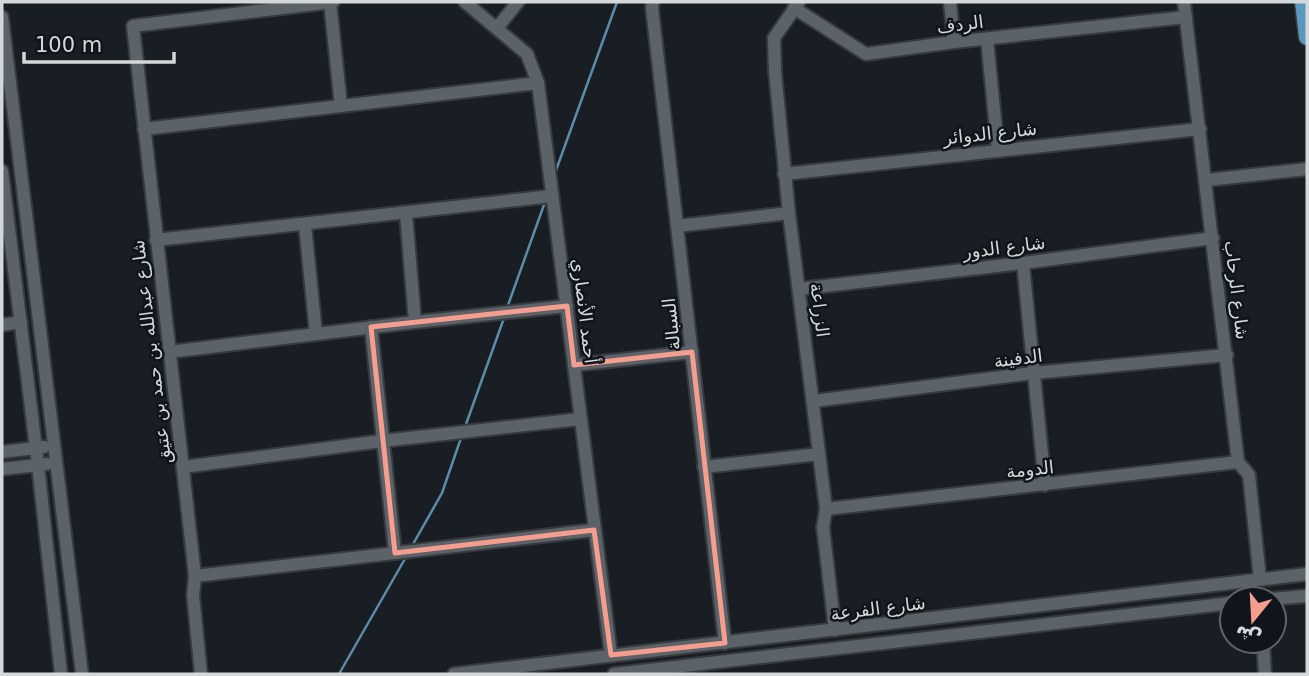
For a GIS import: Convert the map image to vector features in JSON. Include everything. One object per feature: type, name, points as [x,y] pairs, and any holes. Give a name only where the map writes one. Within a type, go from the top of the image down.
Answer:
[{"type":"main road","points":[[1303,2],[1307,37]]},
{"type":"street","points":[[331,2],[341,106]]},
{"type":"street","name":"شارع عبدالله بن حمد بن عتيق","points":[[201,674],[193,595],[195,576],[134,26],[331,2]]},
{"type":"street","name":"أحمد الأنصاري","points":[[465,2],[527,54],[538,83],[611,655]]},
{"type":"street","points":[[497,28],[518,2]]},
{"type":"street","points":[[950,2],[954,42]]},
{"type":"street","name":"شارع الرحاب","points":[[1184,2],[1238,462],[1248,475],[1260,579]]},
{"type":"street","name":"السبالة","points":[[649,4],[678,226],[725,643]]},
{"type":"street","name":"الردف","points":[[796,5],[866,54],[1186,16]]},
{"type":"street","name":"الزراعة","points":[[796,5],[774,38],[775,72],[789,213],[826,509],[823,527],[835,631]]},
{"type":"street","points":[[2,17],[82,674]]},
{"type":"street","points":[[987,38],[998,150]]},
{"type":"street","points":[[144,129],[538,83]]},
{"type":"street","name":"شارع الدوائر","points":[[785,174],[1200,129]]},
{"type":"street","points":[[1207,180],[1307,169]]},
{"type":"street","points":[[2,171],[61,674]]},
{"type":"street","points":[[156,240],[552,196]]},
{"type":"street","points":[[678,226],[789,213]]},
{"type":"street","points":[[406,214],[415,322]]},
{"type":"street","points":[[305,225],[316,334]]},
{"type":"street","name":"شارع الدور","points":[[799,289],[1213,238]]},
{"type":"street","points":[[1023,263],[1045,485]]},
{"type":"street","points":[[169,352],[567,306]]},
{"type":"street","points":[[2,324],[21,322]]},
{"type":"street","points":[[371,327],[395,553]]},
{"type":"street","points":[[574,365],[692,352]]},
{"type":"street","name":"الدفينة","points":[[814,401],[1033,373],[1227,355]]},
{"type":"street","points":[[183,467],[580,419]]},
{"type":"street","points":[[5,452],[55,446]]},
{"type":"street","points":[[3,469],[14,460],[14,456],[5,452]]},
{"type":"street","points":[[704,467],[819,454]]},
{"type":"street","name":"الدومة","points":[[826,509],[1238,462]]},
{"type":"street","points":[[3,469],[57,463]]},
{"type":"street","points":[[195,576],[594,530]]},
{"type":"street","name":"شارع الفرعة","points":[[454,674],[1307,574]]},
{"type":"street","points":[[1288,598],[1307,596]]},
{"type":"street","name":"شارع الفرعة","points":[[614,674],[1218,605]]},
{"type":"street","points":[[1264,655],[1265,674]]},
{"type":"highlighted area","points":[[567,306],[574,365],[692,352],[725,643],[611,655],[594,530],[395,553],[371,327]]},
{"type":"waterway","points":[[555,173],[617,2]]},
{"type":"waterway","points":[[507,308],[545,202]]},
{"type":"waterway","points":[[465,427],[504,318]]},
{"type":"waterway","points":[[412,546],[442,493],[461,438]]},
{"type":"waterway","points":[[339,674],[406,557]]}]
